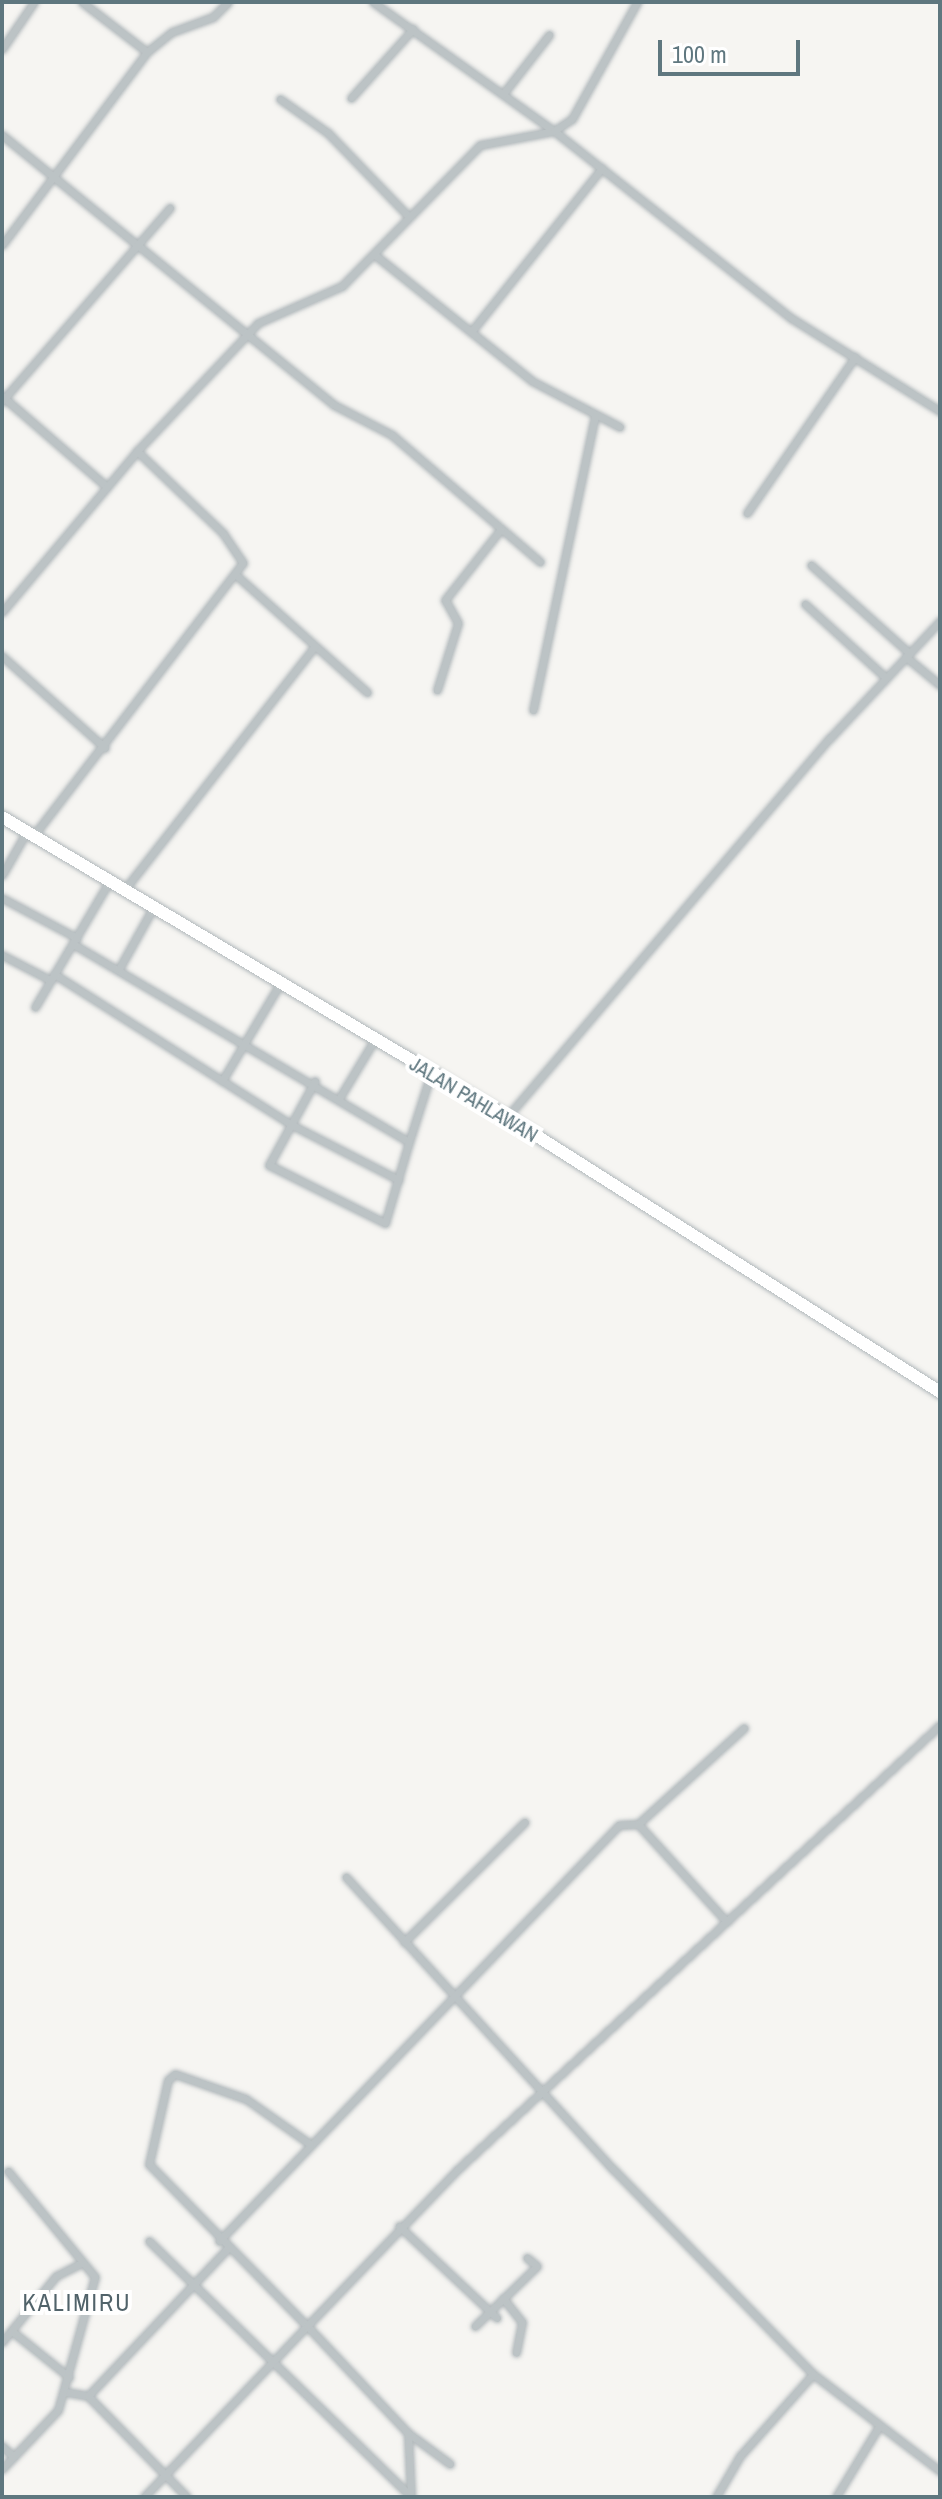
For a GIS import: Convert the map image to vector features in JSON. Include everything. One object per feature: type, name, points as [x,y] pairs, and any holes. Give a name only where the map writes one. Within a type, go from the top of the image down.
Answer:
[{"type":"main road","name":"JALAN PAHLAWAN","points":[[2,817],[507,1117],[940,1392]]},
{"type":"street","points":[[2,49],[34,2]]},
{"type":"street","points":[[82,2],[147,52]]},
{"type":"street","points":[[2,245],[147,52],[172,32],[213,17],[228,2]]},
{"type":"street","points":[[374,2],[554,131],[781,310],[940,411]]},
{"type":"street","points":[[2,612],[137,451],[248,333],[275,314],[324,298],[375,255],[480,145],[554,131],[589,99],[637,2]]},
{"type":"street","points":[[351,98],[413,29]]},
{"type":"street","points":[[503,94],[549,35]]},
{"type":"street","points":[[280,99],[328,133],[409,217]]},
{"type":"street","points":[[2,135],[342,411],[392,435],[540,562]]},
{"type":"street","points":[[471,332],[602,168]]},
{"type":"street","points":[[107,487],[3,398],[170,208]]},
{"type":"street","points":[[375,255],[532,381],[620,427]]},
{"type":"street","points":[[747,513],[855,357]]},
{"type":"street","points":[[533,710],[595,416]]},
{"type":"street","points":[[2,875],[31,833],[105,748],[243,563],[239,552],[137,451]]},
{"type":"street","points":[[437,690],[458,623],[445,600],[500,530]]},
{"type":"street","points":[[811,565],[940,685]]},
{"type":"street","points":[[236,575],[367,692]]},
{"type":"street","points":[[805,604],[886,678]]},
{"type":"street","points":[[507,1117],[886,678],[940,621]]},
{"type":"street","points":[[125,889],[315,646]]},
{"type":"street","points":[[2,656],[105,748]]},
{"type":"street","points":[[35,1007],[110,880]]},
{"type":"street","points":[[2,898],[315,1081],[409,1142]]},
{"type":"street","points":[[119,969],[154,906]]},
{"type":"street","points":[[2,955],[52,977],[292,1125],[399,1180]]},
{"type":"street","points":[[222,1081],[281,982]]},
{"type":"street","points":[[340,1097],[375,1039]]},
{"type":"street","points":[[315,1081],[268,1163],[342,1206],[385,1223],[431,1073]]},
{"type":"street","points":[[144,2497],[399,2226],[940,1725]]},
{"type":"street","points":[[219,2241],[451,1994],[619,1825],[638,1824],[744,1728]]},
{"type":"street","points":[[404,1942],[525,1822]]},
{"type":"street","points":[[638,1824],[727,1922]]},
{"type":"street","points":[[346,1877],[451,1994],[813,2374],[878,2428],[940,2471]]},
{"type":"street","points":[[310,2144],[246,2099],[187,2077],[168,2080],[149,2164],[219,2241],[307,2326],[408,2433],[450,2464]]},
{"type":"street","points":[[2,2469],[46,2428],[66,2392],[95,2277],[8,2171]]},
{"type":"street","points":[[399,2226],[497,2318]]},
{"type":"street","points":[[149,2241],[271,2364],[410,2496]]},
{"type":"street","points":[[88,2396],[227,2249]]},
{"type":"street","points":[[475,2326],[537,2266],[527,2258]]},
{"type":"street","points":[[2,2342],[56,2276],[83,2262]]},
{"type":"street","points":[[503,2298],[522,2322],[516,2352]]},
{"type":"street","points":[[13,2332],[69,2377]]},
{"type":"street","points":[[717,2497],[740,2456],[813,2374]]},
{"type":"street","points":[[66,2392],[88,2396],[187,2497]]},
{"type":"street","points":[[836,2497],[878,2428]]},
{"type":"street","points":[[408,2433],[410,2496]]},
{"type":"street","points":[[2,2446],[14,2457]]},
{"type":"district","name":"KALIMIRU","points":[[77,2303]]}]
